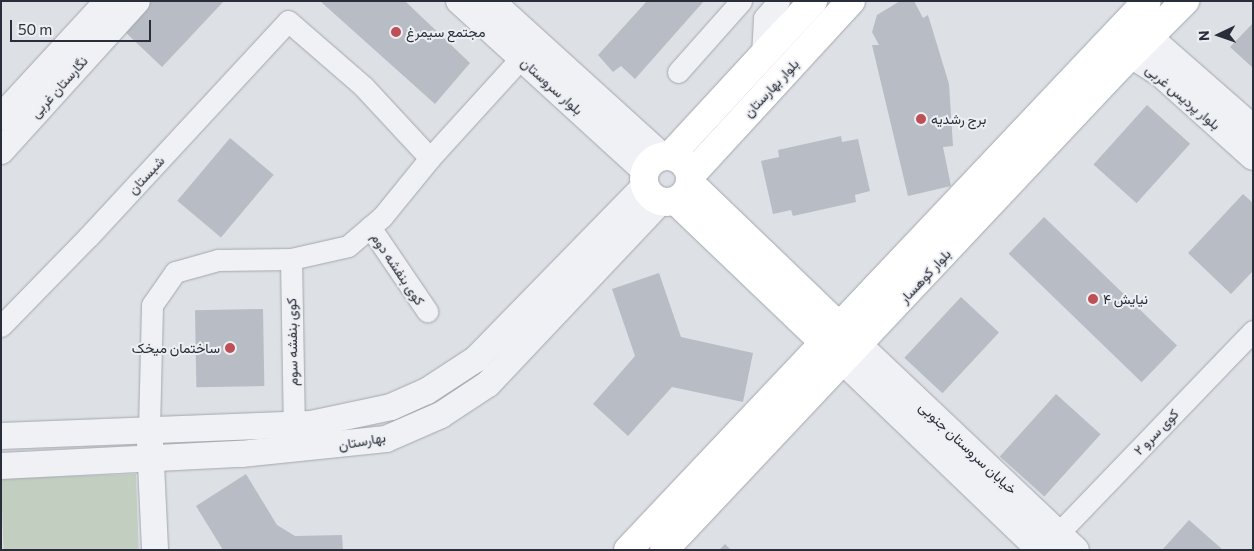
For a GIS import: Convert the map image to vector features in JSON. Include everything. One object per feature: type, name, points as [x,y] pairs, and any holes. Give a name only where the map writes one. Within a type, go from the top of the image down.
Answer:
[{"type":"main road","name":"بلوار بهارستان","points":[[667,179],[762,56],[813,1]]},
{"type":"main road","name":"بلوار بهارستان","points":[[667,179],[851,1]]},
{"type":"main road","name":"بلوار کوهسار","points":[[628,550],[832,335],[1131,45],[1185,1]]},
{"type":"main road","name":"بلوار کوهسار","points":[[664,550],[852,354],[1131,45],[1139,11]]},
{"type":"main road","points":[[667,179],[852,354]]},
{"type":"street","name":"نگارستان غربی","points":[[1,117],[108,1]]},
{"type":"street","name":"نگارستان غربی","points":[[1,151],[137,1]]},
{"type":"street","name":"بلوار سروستان","points":[[459,1],[521,58],[667,179]]},
{"type":"street","name":"بلوار سروستان","points":[[492,1],[667,179]]},
{"type":"street","points":[[678,72],[741,1]]},
{"type":"street","points":[[762,56],[764,18],[779,1]]},
{"type":"street","name":"شبستان","points":[[1,326],[88,237],[288,21],[363,86],[430,158]]},
{"type":"street","name":"بلوار پردیس غربی","points":[[1131,45],[1253,128]]},
{"type":"street","name":"بلوار پردیس غربی","points":[[1131,45],[1253,157]]},
{"type":"street","points":[[156,550],[150,429],[152,305],[175,272],[218,260],[291,259],[348,246],[382,217],[430,158],[521,58]]},
{"type":"street","name":"بهارستان","points":[[1,436],[294,424],[392,407],[428,391],[476,359],[667,179]]},
{"type":"street","name":"بهارستان","points":[[1,466],[152,459],[340,446],[386,439],[441,415],[488,384],[667,179]]},
{"type":"street","name":"کوی بنفشه دوم","points":[[370,227],[427,311]]},
{"type":"street","name":"کوی بنفشه سوم","points":[[291,259],[294,424]]},
{"type":"street","name":"کوی سرو ۲","points":[[1054,546],[1253,331]]},
{"type":"street","name":"خیابان سروستان جنوبی","points":[[852,354],[1054,546]]},
{"type":"green space","points":[[136,474],[139,550],[4,550],[1,479]]},
{"type":"building","points":[[148,1],[224,1],[162,67],[122,29]]},
{"type":"building","name":"مجتمع سیمرغ","points":[[320,1],[405,1],[470,63],[435,104]]},
{"type":"building","points":[[647,1],[704,1],[635,79],[621,66],[613,72],[598,55]]},
{"type":"building","name":"برج رشدیه","points":[[900,1],[914,1],[923,18],[928,15],[949,84],[953,146],[943,147],[951,186],[908,196],[872,45],[879,45],[872,32],[877,15]]},
{"type":"building","points":[[1253,23],[1253,68],[1230,47]]},
{"type":"building","points":[[1147,105],[1190,144],[1137,203],[1093,164]]},
{"type":"building","points":[[841,136],[842,142],[858,139],[870,191],[855,195],[856,202],[793,216],[791,210],[773,214],[761,161],[779,157],[778,150]]},
{"type":"building","points":[[230,138],[274,175],[221,237],[177,201]]},
{"type":"building","points":[[1243,194],[1253,203],[1253,271],[1231,294],[1188,253]]},
{"type":"building","name":"نیایش ۴","points":[[1044,217],[1177,346],[1142,382],[1009,254]]},
{"type":"building","points":[[659,273],[681,337],[753,353],[743,402],[672,387],[628,436],[593,404],[635,356],[612,289]]},
{"type":"building","points":[[961,297],[999,332],[942,393],[904,358]]},
{"type":"building","name":"ساختمان میخک","points":[[263,309],[264,386],[196,387],[195,310]]},
{"type":"building","points":[[1056,394],[1101,434],[1044,497],[1000,456]]},
{"type":"building","points":[[246,474],[277,525],[295,536],[342,535],[343,550],[223,550],[196,506]]},
{"type":"building","points":[[1189,520],[1223,550],[1162,550]]},
{"type":"building","points":[[725,544],[731,550],[719,550]]},
{"type":"place","name":"مجتمع سیمرغ","points":[[396,32]]},
{"type":"place","name":"برج رشدیه","points":[[921,119]]},
{"type":"place","name":"نیایش ۴","points":[[1093,299]]},
{"type":"place","name":"ساختمان میخک","points":[[230,348]]}]
